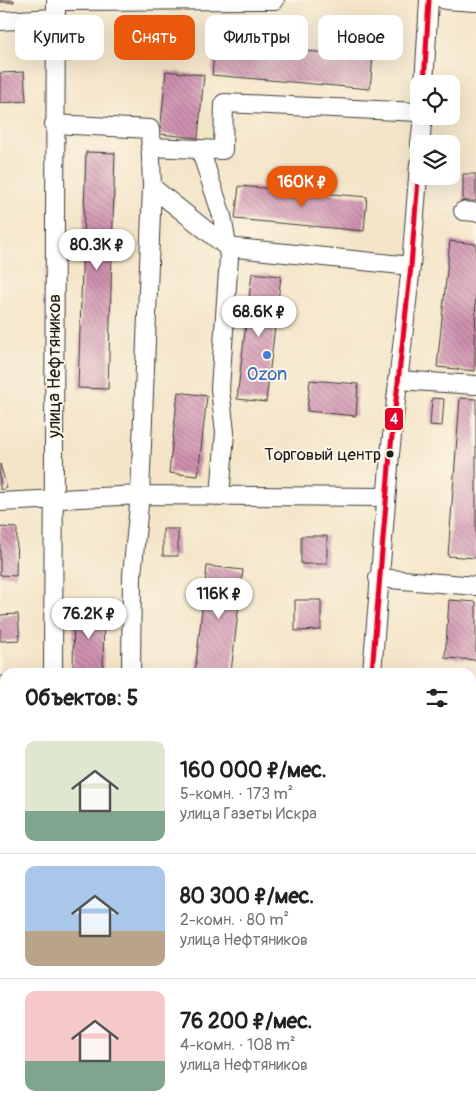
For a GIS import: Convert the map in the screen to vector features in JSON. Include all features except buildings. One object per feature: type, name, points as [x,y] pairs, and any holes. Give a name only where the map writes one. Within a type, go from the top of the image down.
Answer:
[{"type":"street","points":[[0,21],[55,6],[275,0]]},
{"type":"street","points":[[425,75],[429,0]]},
{"type":"street","points":[[445,0],[476,2]]},
{"type":"street","name":"улица Нефтяников","points":[[53,668],[55,6]]},
{"type":"street","points":[[150,147],[223,150],[224,103],[410,112]]},
{"type":"street","points":[[54,124],[150,128],[152,186],[140,495],[132,575],[131,668]]},
{"type":"street","points":[[200,149],[222,216],[229,257],[220,389],[225,432],[220,497]]},
{"type":"street","points":[[372,668],[378,578],[397,380],[411,266],[417,185]]},
{"type":"street","points":[[152,186],[228,247],[411,266]]},
{"type":"street","points":[[397,380],[476,385]]},
{"type":"street","points":[[0,502],[140,495],[386,497]]},
{"type":"street","points":[[378,578],[476,586]]},
{"type":"transit line","name":"4","points":[[425,75],[429,0]]},
{"type":"transit line","name":"4","points":[[372,668],[390,454],[411,266],[418,185]]},
{"type":"place","name":"Ozon","points":[[267,355]]},
{"type":"place","name":"Торговый центр","points":[[390,454]]}]
